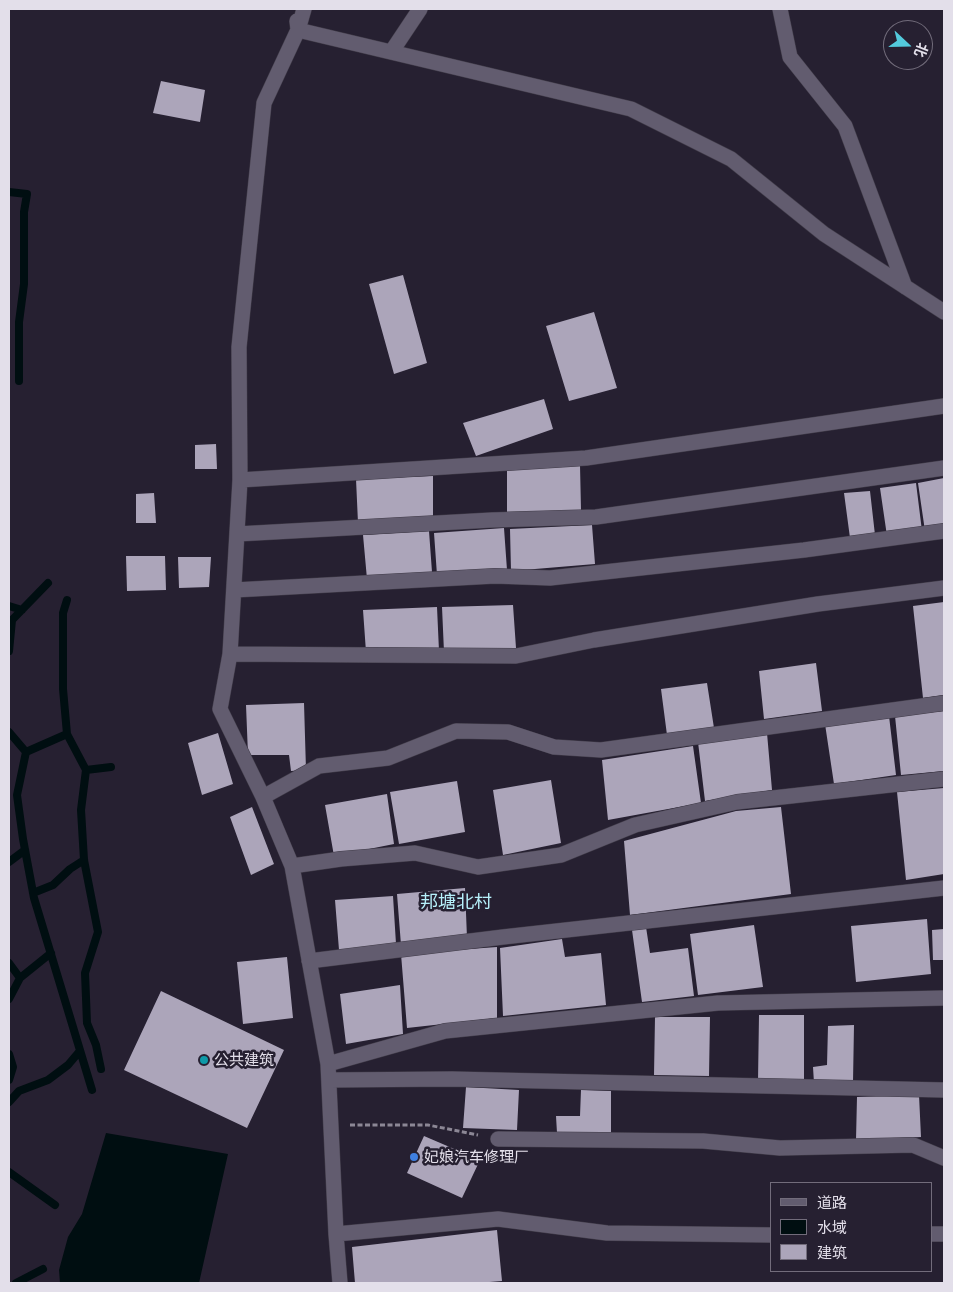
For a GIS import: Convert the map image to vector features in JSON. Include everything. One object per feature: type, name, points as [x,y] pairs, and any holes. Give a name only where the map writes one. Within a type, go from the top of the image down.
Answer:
[{"type":"street","points":[[295,9],[298,30]]},
{"type":"street","points":[[304,9],[298,30],[264,102],[239,347],[240,480],[230,654],[220,709],[263,797],[292,866],[328,1064],[340,1283]]},
{"type":"street","points":[[394,48],[420,9]]},
{"type":"street","points":[[780,9],[790,57],[845,126],[905,287]]},
{"type":"street","points":[[298,30],[631,109],[731,159],[824,234],[944,312]]},
{"type":"street","points":[[240,480],[586,458],[944,406]]},
{"type":"street","points":[[237,534],[492,520],[596,517],[944,468]]},
{"type":"street","points":[[234,590],[494,576],[550,578],[804,550],[944,531]]},
{"type":"street","points":[[230,654],[516,656],[594,640],[789,609],[944,588]]},
{"type":"street","points":[[263,797],[319,766],[388,758],[456,731],[508,732],[554,747],[601,750],[944,703]]},
{"type":"street","points":[[292,866],[342,859],[415,853],[478,867],[561,855],[635,825],[736,802],[944,779]]},
{"type":"street","points":[[309,960],[944,888]]},
{"type":"street","points":[[328,1064],[445,1030],[718,1002],[944,998]]},
{"type":"street","points":[[329,1080],[462,1080],[944,1090]]},
{"type":"street","points":[[498,1139],[703,1141],[780,1148],[914,1145],[944,1158]]},
{"type":"street","points":[[336,1234],[498,1219],[607,1233],[770,1234]]},
{"type":"path","points":[[331,1125],[428,1125],[498,1139]]},
{"type":"water","points":[[106,1133],[228,1154],[199,1283],[60,1283],[59,1270],[68,1237],[82,1214]]},
{"type":"building","points":[[161,81],[205,90],[200,122],[153,113]]},
{"type":"building","points":[[403,275],[427,363],[394,374],[369,284]]},
{"type":"building","points":[[594,312],[617,388],[569,401],[546,326]]},
{"type":"building","points":[[544,399],[553,429],[476,456],[463,423]]},
{"type":"building","points":[[216,444],[217,469],[195,469],[195,445]]},
{"type":"building","points":[[580,465],[581,510],[507,513],[507,468]]},
{"type":"building","points":[[433,476],[433,516],[358,523],[356,479]]},
{"type":"building","points":[[944,478],[944,528],[925,531],[918,483]]},
{"type":"building","points":[[916,483],[922,531],[887,536],[880,488]]},
{"type":"building","points":[[870,491],[875,535],[850,538],[844,493]]},
{"type":"building","points":[[154,493],[156,523],[136,523],[136,494]]},
{"type":"building","points":[[592,525],[595,564],[511,571],[510,529]]},
{"type":"building","points":[[504,528],[507,570],[437,575],[434,533]]},
{"type":"building","points":[[429,531],[432,572],[367,579],[363,535]]},
{"type":"building","points":[[126,556],[165,556],[166,590],[127,591]]},
{"type":"building","points":[[178,557],[211,557],[209,587],[179,588]]},
{"type":"building","points":[[944,602],[944,695],[923,698],[913,606]]},
{"type":"building","points":[[513,605],[516,648],[444,652],[442,607]]},
{"type":"building","points":[[437,607],[439,651],[366,652],[363,610]]},
{"type":"building","points":[[816,663],[822,711],[764,719],[759,671]]},
{"type":"building","points":[[707,683],[714,728],[667,735],[661,689]]},
{"type":"building","points":[[304,703],[306,770],[291,771],[289,755],[248,755],[246,705]]},
{"type":"building","points":[[944,711],[944,771],[901,775],[895,716]]},
{"type":"building","points":[[889,716],[896,775],[834,784],[825,724]]},
{"type":"building","points":[[218,733],[233,784],[202,795],[188,743]]},
{"type":"building","points":[[767,733],[772,790],[705,801],[698,742]]},
{"type":"building","points":[[693,746],[701,803],[608,820],[602,760]]},
{"type":"building","points":[[551,780],[561,843],[503,855],[493,790]]},
{"type":"building","points":[[457,781],[465,832],[399,844],[390,792]]},
{"type":"building","points":[[944,788],[944,874],[906,880],[897,792]]},
{"type":"building","points":[[387,794],[394,844],[334,856],[325,805]]},
{"type":"building","points":[[252,807],[274,864],[251,875],[230,817]]},
{"type":"building","points":[[781,807],[791,894],[630,915],[624,841],[736,811]]},
{"type":"building","points":[[465,888],[467,938],[401,945],[397,894]]},
{"type":"building","points":[[393,896],[396,944],[339,950],[335,900]]},
{"type":"building","points":[[927,919],[931,974],[856,982],[851,926]]},
{"type":"building","points":[[754,925],[763,987],[698,995],[690,934]]},
{"type":"building","points":[[646,927],[650,953],[688,948],[694,996],[642,1002],[632,930]]},
{"type":"building","points":[[944,929],[944,960],[933,960],[932,930]]},
{"type":"building","points":[[562,939],[565,957],[601,953],[606,1005],[503,1016],[500,948]]},
{"type":"building","points":[[497,947],[497,1018],[407,1028],[401,954]]},
{"type":"building","points":[[287,957],[293,1018],[243,1024],[237,962]]},
{"type":"building","points":[[400,985],[403,1034],[346,1044],[340,994]]},
{"type":"building","name":"公共建筑","points":[[161,991],[284,1050],[247,1128],[124,1070]]},
{"type":"building","points":[[759,1015],[804,1015],[804,1080],[758,1081]]},
{"type":"building","points":[[655,1017],[710,1017],[709,1076],[654,1075]]},
{"type":"building","points":[[854,1025],[853,1082],[814,1083],[813,1067],[827,1065],[828,1026]]},
{"type":"building","points":[[466,1087],[519,1090],[517,1130],[463,1128]]},
{"type":"building","points":[[581,1090],[611,1091],[611,1133],[557,1133],[556,1116],[580,1116]]},
{"type":"building","points":[[919,1095],[921,1137],[856,1140],[857,1097]]},
{"type":"building","points":[[424,1136],[480,1160],[462,1198],[407,1173]]},
{"type":"building","points":[[497,1230],[502,1281],[477,1283],[355,1283],[352,1247]]},
{"type":"waterway","points":[[9,192],[27,194],[24,212],[24,284],[19,322],[19,381]]},
{"type":"waterway","points":[[9,651],[12,620],[48,583]]},
{"type":"waterway","points":[[67,600],[63,613],[63,689],[67,734],[26,752],[17,795],[34,898],[92,1090]]},
{"type":"waterway","points":[[9,606],[22,610]]},
{"type":"waterway","points":[[9,732],[26,752]]},
{"type":"waterway","points":[[67,734],[86,770],[81,810],[84,860],[98,932],[85,973],[87,1023],[96,1045],[101,1069]]},
{"type":"waterway","points":[[86,770],[111,767]]},
{"type":"waterway","points":[[9,862],[25,850]]},
{"type":"waterway","points":[[33,893],[53,885],[70,869],[84,860]]},
{"type":"waterway","points":[[9,999],[20,978],[51,953]]},
{"type":"waterway","points":[[9,963],[20,978]]},
{"type":"waterway","points":[[9,1102],[19,1091],[48,1080],[68,1065],[79,1052]]},
{"type":"waterway","points":[[9,1054],[13,1067],[9,1080]]},
{"type":"waterway","points":[[9,1172],[55,1205]]},
{"type":"waterway","points":[[16,1283],[43,1269]]},
{"type":"place","name":"公共建筑","points":[[204,1060]]},
{"type":"place","name":"妃娘汽车修理厂","points":[[414,1157]]},
{"type":"district","name":"邦塘北村","points":[[456,902]]}]
